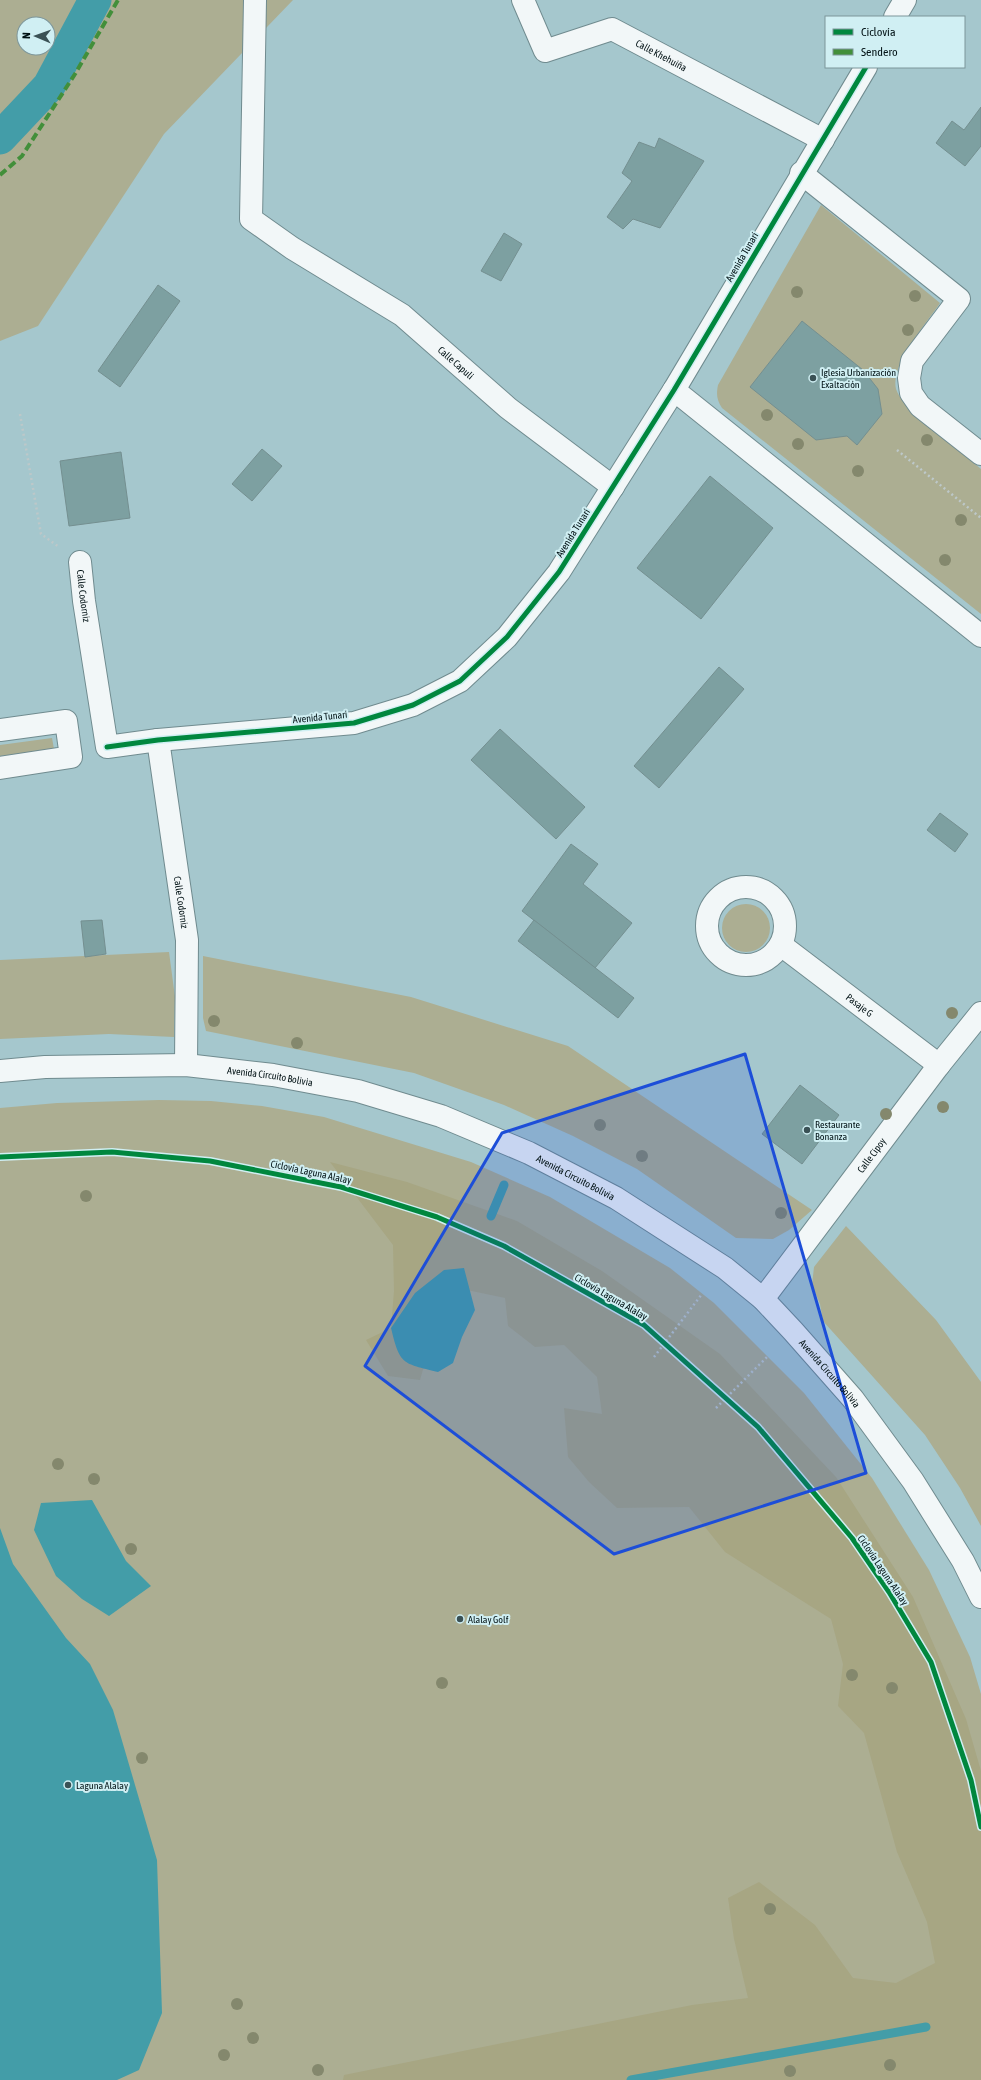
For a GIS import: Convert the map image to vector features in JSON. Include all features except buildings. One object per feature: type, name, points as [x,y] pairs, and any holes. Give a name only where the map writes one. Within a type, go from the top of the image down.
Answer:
[{"type":"street","name":"Calle Capuli","points":[[255,0],[251,219],[292,248],[402,315],[508,408],[613,487]]},
{"type":"street","name":"Calle Khehuiña","points":[[523,0],[545,51],[612,29],[823,140]]},
{"type":"street","points":[[896,16],[905,0]]},
{"type":"street","name":"Avenida Tunari","points":[[107,747],[158,740],[354,723],[413,705],[460,681],[508,637],[559,572],[674,390],[801,174],[865,68]]},
{"type":"street","points":[[801,174],[959,299],[912,361],[909,378],[911,392],[920,406],[981,454]]},
{"type":"street","points":[[674,390],[981,636]]},
{"type":"street","name":"Calle Codorniz","points":[[80,562],[84,601],[107,747]]},
{"type":"street","points":[[0,730],[66,721],[71,757],[0,768]]},
{"type":"street","name":"Calle Codorniz","points":[[158,740],[187,940],[186,1065]]},
{"type":"street","name":"Pasaje G","points":[[781,945],[939,1065]]},
{"type":"street","name":"Calle Cipoy","points":[[763,1299],[939,1065],[981,1013]]},
{"type":"street","name":"Avenida Circuito Bolivia","points":[[0,1071],[45,1067],[186,1065],[273,1075],[358,1091],[441,1116],[530,1153],[616,1198],[725,1268],[763,1299],[853,1399],[913,1481],[963,1561],[981,1597]]},
{"type":"path","points":[[20,414],[41,534],[80,562]]},
{"type":"path","points":[[897,450],[981,518]]},
{"type":"path","points":[[654,1357],[702,1294]]},
{"type":"path","points":[[659,1339],[670,1349]]},
{"type":"path","points":[[716,1408],[767,1357]]},
{"type":"path","points":[[720,1394],[731,1403]]},
{"type":"highlighted area","points":[[745,1054],[866,1473],[614,1554],[365,1366],[502,1133]]},
{"type":"green space","points":[[0,0],[293,0],[164,134],[38,326],[0,341]]},
{"type":"green space","points":[[821,205],[940,303],[904,356],[896,379],[896,389],[901,399],[914,414],[981,469],[981,614],[722,408],[717,397],[718,385]]},
{"type":"green space","points":[[52,738],[54,749],[0,756],[0,745]]},
{"type":"green space","points":[[746,904],[755,906],[763,911],[768,919],[770,928],[768,937],[763,945],[755,950],[746,952],[737,950],[729,945],[724,937],[722,928],[724,919],[729,911],[737,906]]},
{"type":"green space","points":[[169,952],[175,997],[174,1037],[109,1034],[0,1039],[0,960]]},
{"type":"green space","points":[[203,956],[411,997],[568,1046],[812,1210],[789,1230],[773,1239],[736,1238],[637,1169],[573,1136],[504,1105],[414,1073],[206,1031],[203,1018]]},
{"type":"green space","name":"Alalay Golf","points":[[159,1100],[211,1101],[262,1106],[324,1117],[471,1162],[550,1197],[670,1268],[714,1303],[804,1393],[872,1478],[929,1570],[970,1657],[981,1694],[981,2080],[0,2080],[0,1108],[57,1103]]},
{"type":"green space","points":[[846,1226],[936,1320],[981,1382],[981,1526],[960,1488],[925,1435],[823,1321],[820,1304],[812,1285],[814,1267]]},
{"type":"shaded area","points":[[330,1162],[407,1182],[517,1221],[602,1271],[720,1354],[836,1477],[913,1597],[966,1719],[981,1771],[981,2080],[343,2080],[344,2075],[692,2005],[748,1998],[734,1939],[728,1898],[759,1882],[815,1925],[853,1978],[896,1983],[935,1963],[927,1922],[897,1852],[864,1733],[838,1706],[843,1664],[831,1619],[725,1552],[689,1507],[617,1508],[589,1482],[568,1457],[564,1408],[602,1414],[597,1377],[564,1345],[535,1347],[508,1326],[505,1298],[462,1289],[434,1332],[420,1380],[388,1376],[366,1340],[391,1328],[394,1291],[393,1245]]},
{"type":"water","points":[[464,1268],[475,1310],[462,1337],[453,1363],[438,1372],[410,1364],[400,1356],[391,1328],[415,1293],[444,1270]]},
{"type":"water","points":[[92,1500],[126,1561],[151,1586],[109,1616],[82,1599],[56,1576],[34,1530],[41,1503]]},
{"type":"water","name":"Laguna Alalay","points":[[0,1528],[13,1564],[66,1638],[90,1664],[113,1710],[157,1860],[162,2013],[139,2070],[117,2080],[0,2080]]},
{"type":"waterway","points":[[0,138],[49,86],[95,0]]},
{"type":"waterway","points":[[491,1216],[504,1185]]},
{"type":"waterway","points":[[631,2080],[926,2027]]},
{"type":"marked path","points":[[0,175],[22,156],[75,74],[118,0]]},
{"type":"cycle path","points":[[107,747],[158,740],[354,723],[413,705],[460,681],[507,637],[559,572],[674,390],[865,68]]},
{"type":"cycle path","name":"Ciclovía Laguna Alalay","points":[[0,1157],[112,1152],[210,1161],[341,1187],[437,1217],[504,1246],[644,1325],[758,1427],[852,1538],[889,1592],[931,1662],[971,1780],[981,1827]]},
{"type":"place","name":"Iglesia Urbanización Exaltación","points":[[813,378]]},
{"type":"place","name":"Restaurante Bonanza","points":[[807,1130]]},
{"type":"place","name":"Alalay Golf","points":[[460,1619]]},
{"type":"place","name":"Laguna Alalay","points":[[68,1785]]}]
